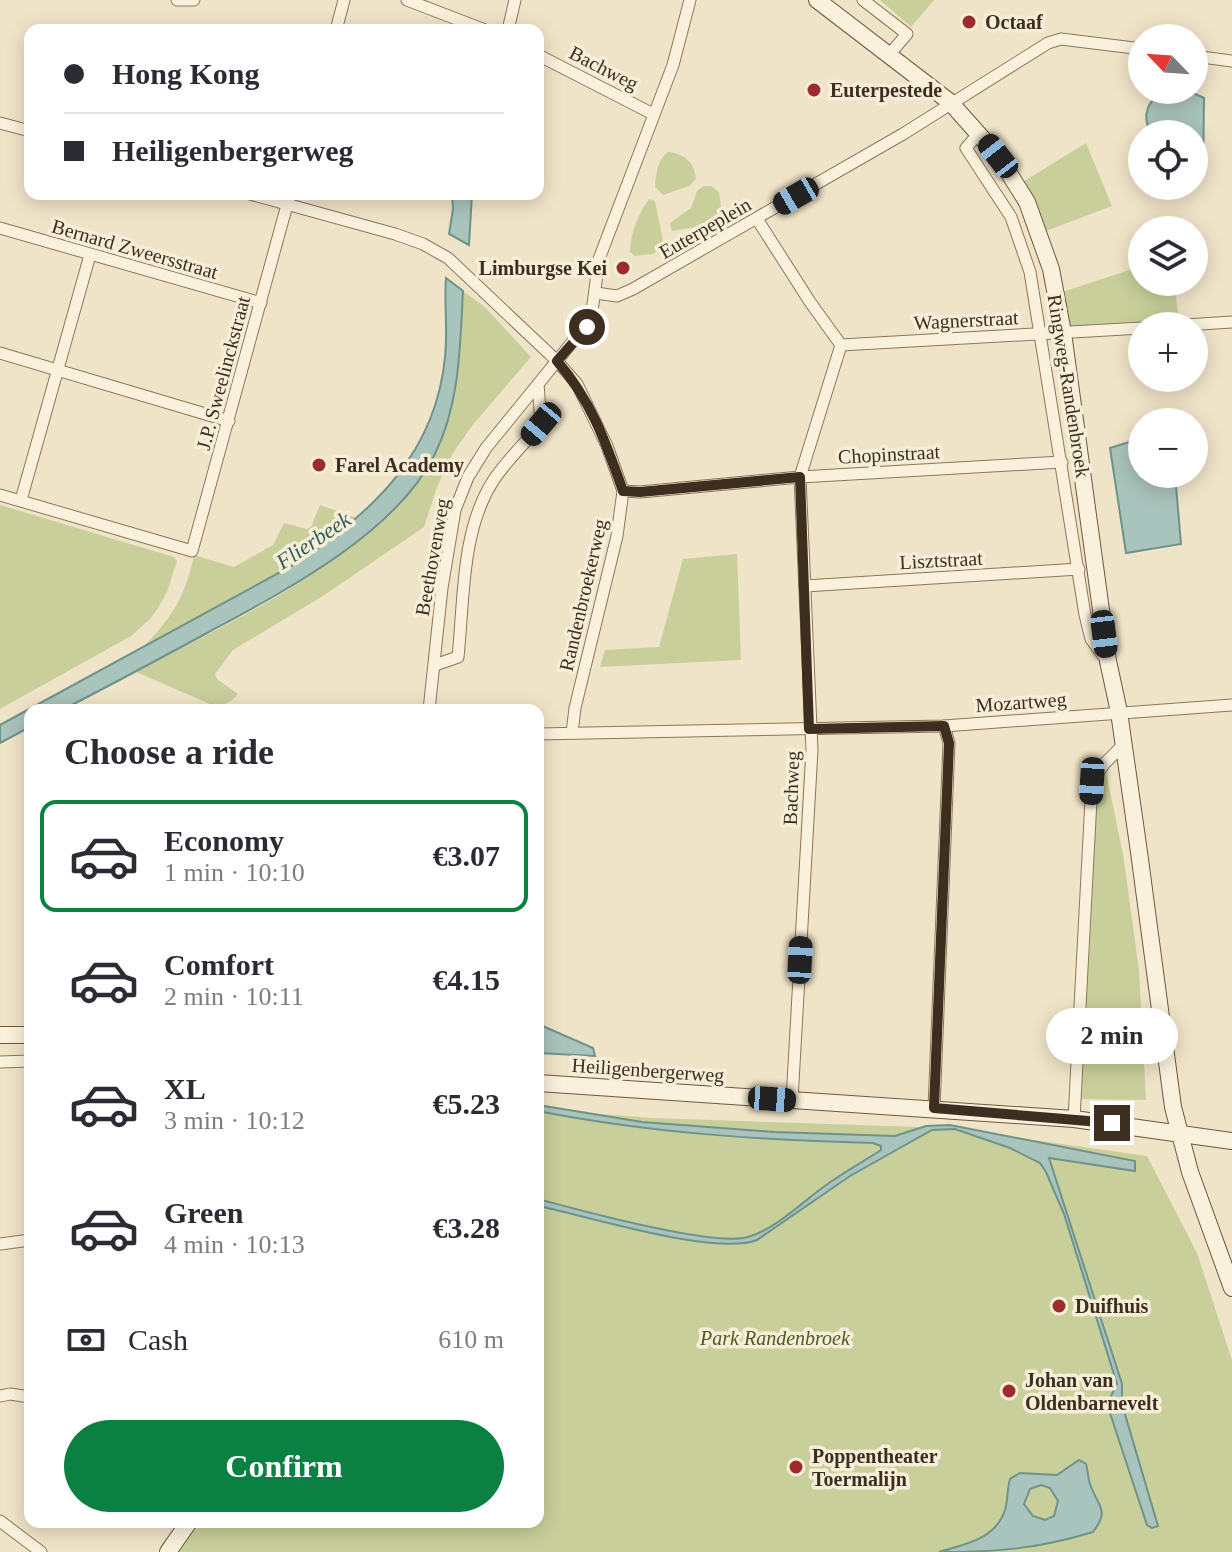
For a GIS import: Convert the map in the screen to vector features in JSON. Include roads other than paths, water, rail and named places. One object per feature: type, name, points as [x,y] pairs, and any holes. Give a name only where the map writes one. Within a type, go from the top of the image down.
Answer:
[{"type":"main road","name":"Ringweg-Randenbroek","points":[[817,0],[950,102],[979,133],[998,156],[1031,213],[1051,269],[1063,333],[1108,661],[1119,712],[1164,1046],[1190,1172],[1232,1288]]},
{"type":"main road","points":[[0,1035],[24,1035]]},
{"type":"main road","name":"Heiligenbergerweg","points":[[544,1083],[1074,1119],[1232,1141]]},
{"type":"main road","points":[[168,1552],[185,1528]]},
{"type":"street","points":[[177,0],[194,0]]},
{"type":"street","points":[[338,24],[344,0]]},
{"type":"street","points":[[509,24],[515,0]]},
{"type":"street","points":[[557,361],[591,319],[599,259],[673,65],[690,0]]},
{"type":"street","points":[[863,0],[907,34],[888,56]]},
{"type":"street","points":[[411,2],[469,24]]},
{"type":"street","name":"Euterpeplein","points":[[596,293],[617,296],[633,289],[903,134],[1048,43],[1061,39],[1128,47]]},
{"type":"street","name":"Bachweg","points":[[544,58],[653,114]]},
{"type":"street","points":[[1208,58],[1232,61]]},
{"type":"street","points":[[0,123],[24,129]]},
{"type":"street","name":"Ringweg-Randenbroek","points":[[979,133],[966,148],[1011,217],[1030,272],[1091,639],[1108,661]]},
{"type":"street","name":"J.P. Sweelinckstraat","points":[[21,500],[192,551],[289,200]]},
{"type":"street","name":"Randenbroekerweg","points":[[292,200],[423,244],[448,258],[557,361],[583,394],[623,491],[617,536],[578,694],[572,733]]},
{"type":"street","points":[[757,219],[841,345]]},
{"type":"street","name":"Bernard Zweersstraat","points":[[0,228],[261,303]]},
{"type":"street","points":[[0,495],[21,500],[90,255]]},
{"type":"street","points":[[1208,324],[1232,322]]},
{"type":"street","name":"Wagnerstraat","points":[[841,345],[1128,329]]},
{"type":"street","name":"Bachweg","points":[[792,1100],[812,750],[800,477],[841,345]]},
{"type":"street","points":[[0,353],[229,421]]},
{"type":"street","name":"Beethovenweg","points":[[430,704],[442,588],[455,510],[468,477],[486,448],[557,361]]},
{"type":"street","name":"Beethovenweg","points":[[435,665],[458,657],[471,539],[493,481],[541,424],[538,384]]},
{"type":"street","name":"Chopinstraat","points":[[623,491],[1062,462]]},
{"type":"street","name":"Lisztstraat","points":[[805,586],[1079,569]]},
{"type":"street","name":"Mozartweg","points":[[572,733],[944,726],[1232,705]]},
{"type":"street","points":[[934,1108],[949,743],[944,726]]},
{"type":"street","points":[[544,734],[572,733]]},
{"type":"street","points":[[1074,1119],[1092,781],[1123,745]]},
{"type":"street","points":[[0,1062],[24,1061]]},
{"type":"street","points":[[0,1244],[24,1241]]},
{"type":"street","points":[[0,1396],[24,1396]]},
{"type":"street","points":[[0,1521],[41,1552]]},
{"type":"water","points":[[1150,104],[1204,104],[1204,120],[1146,120]]},
{"type":"water","points":[[452,200],[472,200],[469,245],[449,234]]},
{"type":"water","points":[[446,278],[463,291],[454,396],[443,436],[416,485],[364,536],[301,580],[74,704],[38,704],[297,563],[351,523],[396,477],[414,451],[429,423],[439,391],[446,347]]},
{"type":"water","points":[[1128,442],[1128,488],[1176,488],[1181,544],[1126,553],[1110,448]]},
{"type":"water","points":[[24,712],[24,730],[0,743],[0,725]]},
{"type":"water","points":[[544,1027],[593,1048],[595,1056],[544,1053]]},
{"type":"water","points":[[544,1106],[642,1122],[774,1132],[895,1136],[926,1126],[950,1125],[1135,1161],[1135,1171],[1049,1158],[1122,1384],[1122,1404],[1158,1526],[1152,1528],[1147,1525],[1107,1404],[1117,1384],[1064,1214],[1040,1163],[1010,1148],[955,1129],[932,1130],[850,1176],[757,1240],[738,1244],[713,1243],[652,1233],[544,1207],[544,1201],[677,1232],[731,1239],[748,1237],[780,1220],[829,1183],[881,1150],[881,1146],[873,1143],[663,1130],[544,1112]]},
{"type":"water","points":[[1079,1460],[1086,1464],[1090,1484],[1102,1513],[1093,1532],[1017,1548],[939,1552],[969,1543],[994,1528],[1005,1510],[1010,1479],[1020,1473],[1057,1475]],"holes":[[[1041,1485],[1050,1488],[1058,1501],[1054,1516],[1045,1520],[1033,1516],[1024,1504],[1030,1489]]]},
{"type":"place","name":"Octaaf","points":[[969,22]]},
{"type":"place","name":"Euterpestede","points":[[814,90]]},
{"type":"place","name":"Limburgse Kei","points":[[623,268]]},
{"type":"place","name":"Farel Academy","points":[[319,465]]},
{"type":"place","name":"Duifhuis","points":[[1059,1306]]},
{"type":"place","name":"Johan van Oldenbarnevelt","points":[[1009,1391]]},
{"type":"place","name":"Poppentheater Toermalijn","points":[[796,1467]]},
{"type":"water label","name":"Flierbeek","points":[[313,540]]},
{"type":"park label","name":"Park Randenbroek","points":[[775,1338]]}]
